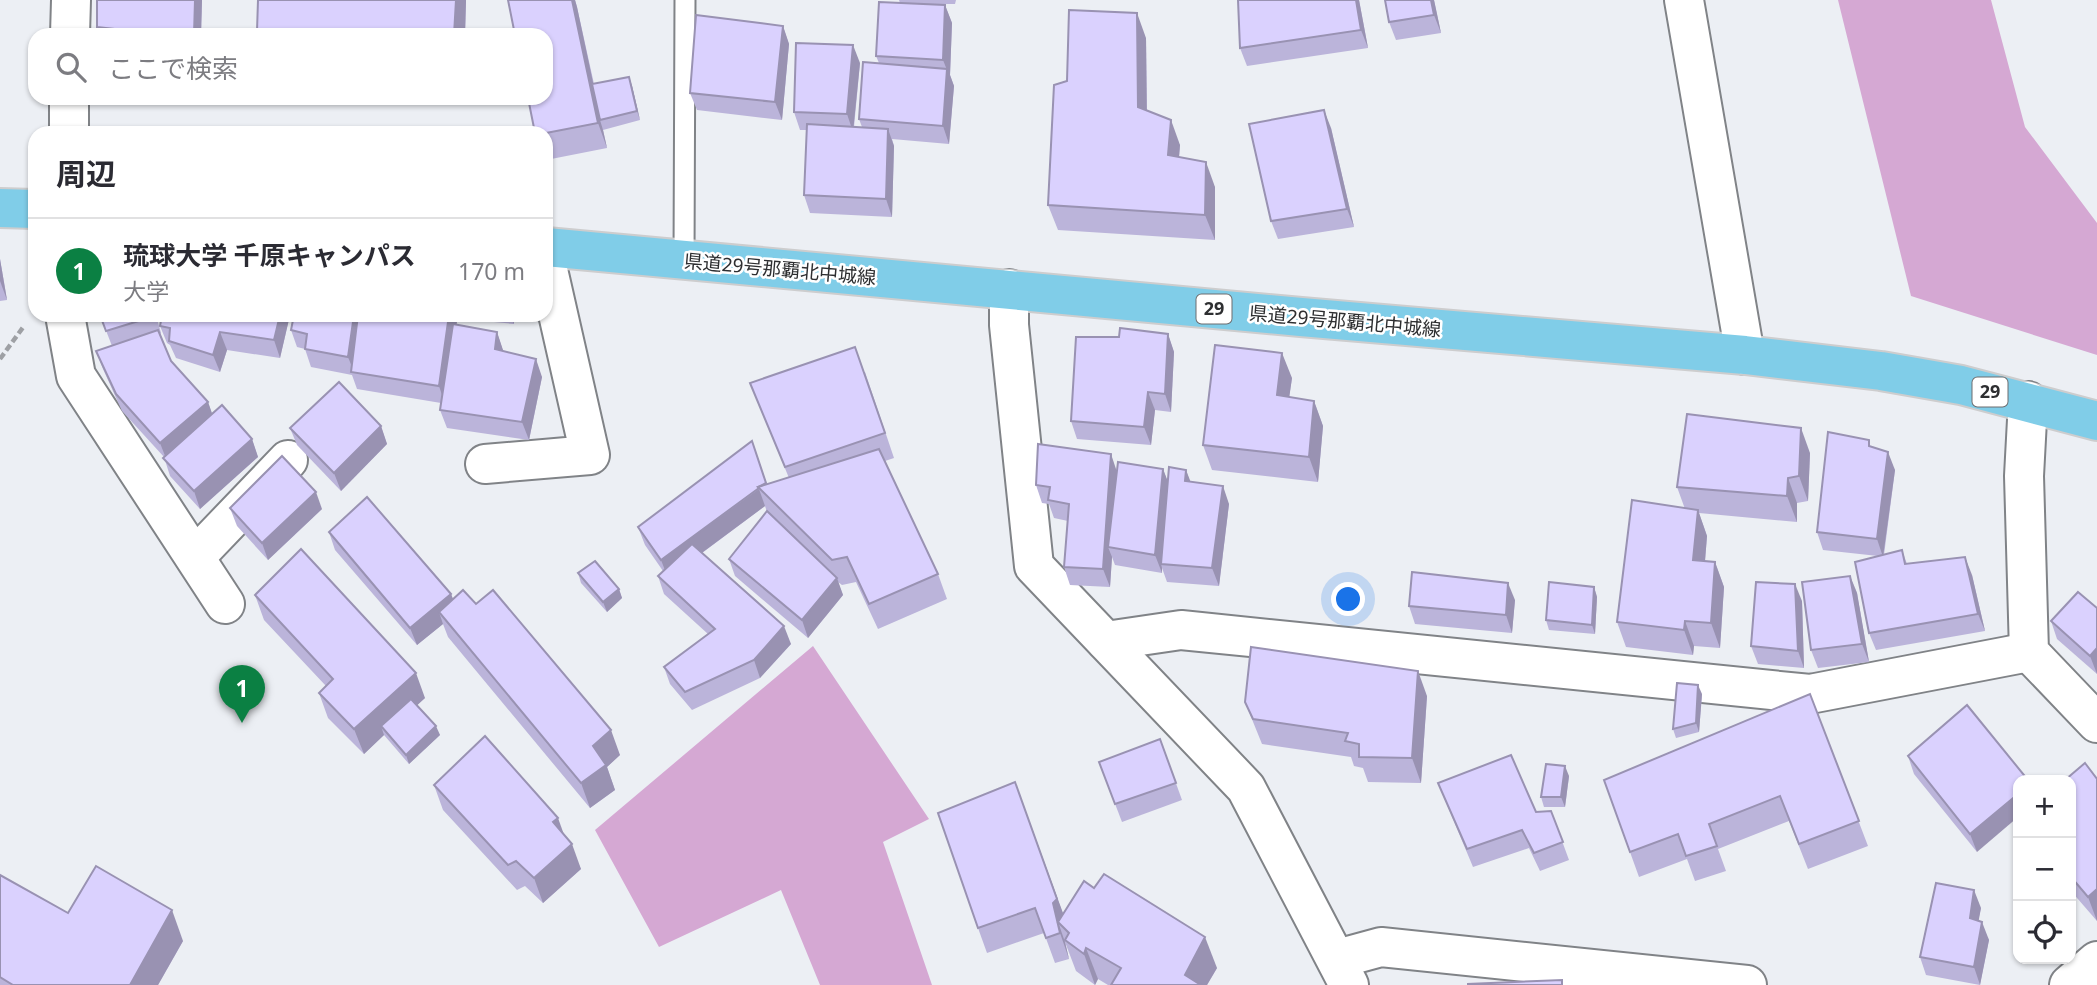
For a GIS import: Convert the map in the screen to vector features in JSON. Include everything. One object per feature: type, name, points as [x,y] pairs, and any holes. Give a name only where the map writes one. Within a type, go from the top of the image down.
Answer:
[{"type":"main road","points":[[0,208],[28,209]]},
{"type":"main road","name":"県道29号那覇北中城線","points":[[553,248],[1745,355],[1881,370],[1962,385],[2097,421]]},
{"type":"street","points":[[70,28],[71,0]]},
{"type":"street","points":[[1684,0],[1745,355]]},
{"type":"street","points":[[69,105],[69,126]]},
{"type":"street","points":[[1009,289],[1009,325],[1034,566],[1246,789],[1343,972],[1381,947],[1727,984]]},
{"type":"street","points":[[485,464],[590,456],[553,292]]},
{"type":"street","points":[[66,322],[76,376],[225,604]]},
{"type":"street","points":[[2028,401],[2024,476],[2029,652],[2097,723]]},
{"type":"street","points":[[195,557],[288,460]]},
{"type":"street","points":[[1107,641],[1181,630],[1810,694],[2029,652]]},
{"type":"street","points":[[2069,985],[2097,961]]},
{"type":"lane","points":[[684,260],[685,0]]},
{"type":"path","points":[[0,359],[28,321]]},
{"type":"shaded area","points":[[1838,0],[1991,0],[2025,127],[2097,223],[2097,355],[1911,296]]},
{"type":"shaded area","points":[[813,646],[929,819],[883,842],[932,985],[820,985],[781,890],[659,947],[595,830]]},
{"type":"building","points":[[97,0],[195,0],[194,28],[97,27]]},
{"type":"building","points":[[258,0],[456,0],[454,28],[257,28]]},
{"type":"building","points":[[508,0],[572,0],[598,123],[553,132],[553,126],[534,126],[529,105],[553,105],[553,28],[514,28]]},
{"type":"building","points":[[1238,0],[1356,0],[1361,30],[1240,48]]},
{"type":"building","points":[[1385,0],[1431,0],[1434,15],[1389,22]]},
{"type":"building","points":[[879,2],[945,5],[943,60],[876,56]]},
{"type":"building","points":[[1069,10],[1137,13],[1138,107],[1171,120],[1168,155],[1206,162],[1205,215],[1048,205],[1054,85],[1067,81]]},
{"type":"building","points":[[696,15],[783,26],[775,102],[690,93]]},
{"type":"building","points":[[796,43],[853,45],[847,114],[794,112]]},
{"type":"building","points":[[863,62],[947,69],[943,126],[859,119]]},
{"type":"building","points":[[629,77],[637,111],[600,120],[592,84]]},
{"type":"building","points":[[1324,110],[1347,209],[1271,221],[1249,124]]},
{"type":"building","points":[[807,124],[888,129],[886,199],[804,195]]},
{"type":"building","points":[[103,322],[135,322],[106,331]]},
{"type":"building","points":[[161,322],[278,322],[274,340],[220,332],[213,355],[169,341],[170,328],[160,326]]},
{"type":"building","points":[[293,322],[353,322],[348,357],[305,349],[307,334],[291,330]]},
{"type":"building","points":[[357,322],[448,322],[439,386],[351,372]]},
{"type":"building","points":[[453,324],[497,332],[495,349],[536,359],[522,422],[440,410]]},
{"type":"building","points":[[1120,328],[1168,334],[1165,394],[1148,392],[1144,427],[1071,421],[1076,337],[1119,337]]},
{"type":"building","points":[[158,330],[171,361],[208,402],[160,443],[116,394],[96,351]]},
{"type":"building","points":[[1215,345],[1282,353],[1277,395],[1314,401],[1309,457],[1203,445]]},
{"type":"building","points":[[855,347],[885,433],[785,467],[750,383]]},
{"type":"building","points":[[339,382],[381,426],[334,473],[290,428]]},
{"type":"building","points":[[222,405],[252,439],[194,491],[163,458]]},
{"type":"building","points":[[1687,414],[1801,428],[1799,476],[1788,478],[1787,496],[1677,487]]},
{"type":"building","points":[[1828,432],[1869,440],[1869,446],[1888,452],[1877,539],[1817,532]]},
{"type":"building","points":[[752,441],[766,483],[661,560],[638,527]]},
{"type":"building","points":[[1038,444],[1111,454],[1103,569],[1064,567],[1069,504],[1048,500],[1050,487],[1036,485]]},
{"type":"building","points":[[879,449],[938,574],[869,604],[847,557],[832,560],[758,487]]},
{"type":"building","points":[[282,456],[316,492],[262,543],[230,508]]},
{"type":"building","points":[[1118,462],[1163,469],[1155,555],[1108,547]]},
{"type":"building","points":[[1169,467],[1186,470],[1185,481],[1223,486],[1212,568],[1161,564]]},
{"type":"building","points":[[367,497],[451,594],[410,628],[329,532]]},
{"type":"building","points":[[1632,500],[1698,510],[1693,560],[1715,562],[1711,623],[1685,621],[1684,630],[1617,622]]},
{"type":"building","points":[[767,511],[837,578],[802,620],[729,559]]},
{"type":"building","points":[[692,544],[784,626],[754,660],[685,692],[664,667],[715,629],[658,576]]},
{"type":"building","points":[[301,549],[416,673],[354,729],[319,693],[333,679],[255,595]]},
{"type":"building","points":[[1902,550],[1905,564],[1965,557],[1978,614],[1869,633],[1855,562]]},
{"type":"building","points":[[595,561],[619,589],[603,602],[578,573]]},
{"type":"building","points":[[1412,572],[1508,583],[1506,615],[1409,606]]},
{"type":"building","points":[[1850,576],[1862,644],[1811,650],[1802,582]]},
{"type":"building","points":[[1549,582],[1594,587],[1592,625],[1546,620]]},
{"type":"building","points":[[1756,582],[1795,584],[1798,651],[1751,646]]},
{"type":"building","points":[[463,590],[476,604],[493,590],[611,730],[593,746],[606,765],[581,783],[439,612]]},
{"type":"building","points":[[2078,592],[2097,608],[2097,648],[2090,656],[2051,621]]},
{"type":"building","points":[[1251,647],[1418,671],[1412,758],[1359,757],[1359,744],[1345,741],[1348,733],[1253,719],[1245,702]]},
{"type":"building","points":[[1677,683],[1698,685],[1696,723],[1673,729]]},
{"type":"building","points":[[1810,694],[1859,821],[1799,844],[1780,796],[1709,824],[1717,846],[1686,856],[1678,834],[1630,852],[1604,780]]},
{"type":"building","points":[[411,699],[436,726],[406,755],[381,726]]},
{"type":"building","points":[[1967,705],[2024,775],[2013,775],[2013,798],[1970,834],[1908,756]]},
{"type":"building","points":[[485,736],[558,818],[553,822],[572,844],[534,878],[516,861],[508,865],[434,785]]},
{"type":"building","points":[[1160,739],[1176,783],[1115,804],[1099,762]]},
{"type":"building","points":[[1511,755],[1536,812],[1551,811],[1563,842],[1534,853],[1522,830],[1467,849],[1438,783]]},
{"type":"building","points":[[2085,763],[2097,779],[2097,889],[2088,897],[2076,883],[2076,775],[2071,775]]},
{"type":"building","points":[[1546,764],[1565,766],[1561,797],[1541,797]]},
{"type":"building","points":[[1015,782],[1057,899],[1053,903],[1060,933],[1046,938],[1035,908],[978,928],[938,813]]},
{"type":"building","points":[[96,866],[172,910],[130,985],[13,985],[0,977],[0,875],[68,913]]},
{"type":"building","points":[[1104,874],[1205,937],[1185,975],[1201,985],[1111,985],[1121,968],[1086,948],[1084,954],[1065,940],[1069,933],[1058,922],[1084,881],[1094,888]]},
{"type":"building","points":[[1936,883],[1974,890],[1970,918],[1982,922],[1974,967],[1920,957]]},
{"type":"building","points":[[1562,980],[1562,985],[1468,985],[1468,984]]},
{"type":"place","name":"琉球大学 千原キャンパス","points":[[242,723]]}]
